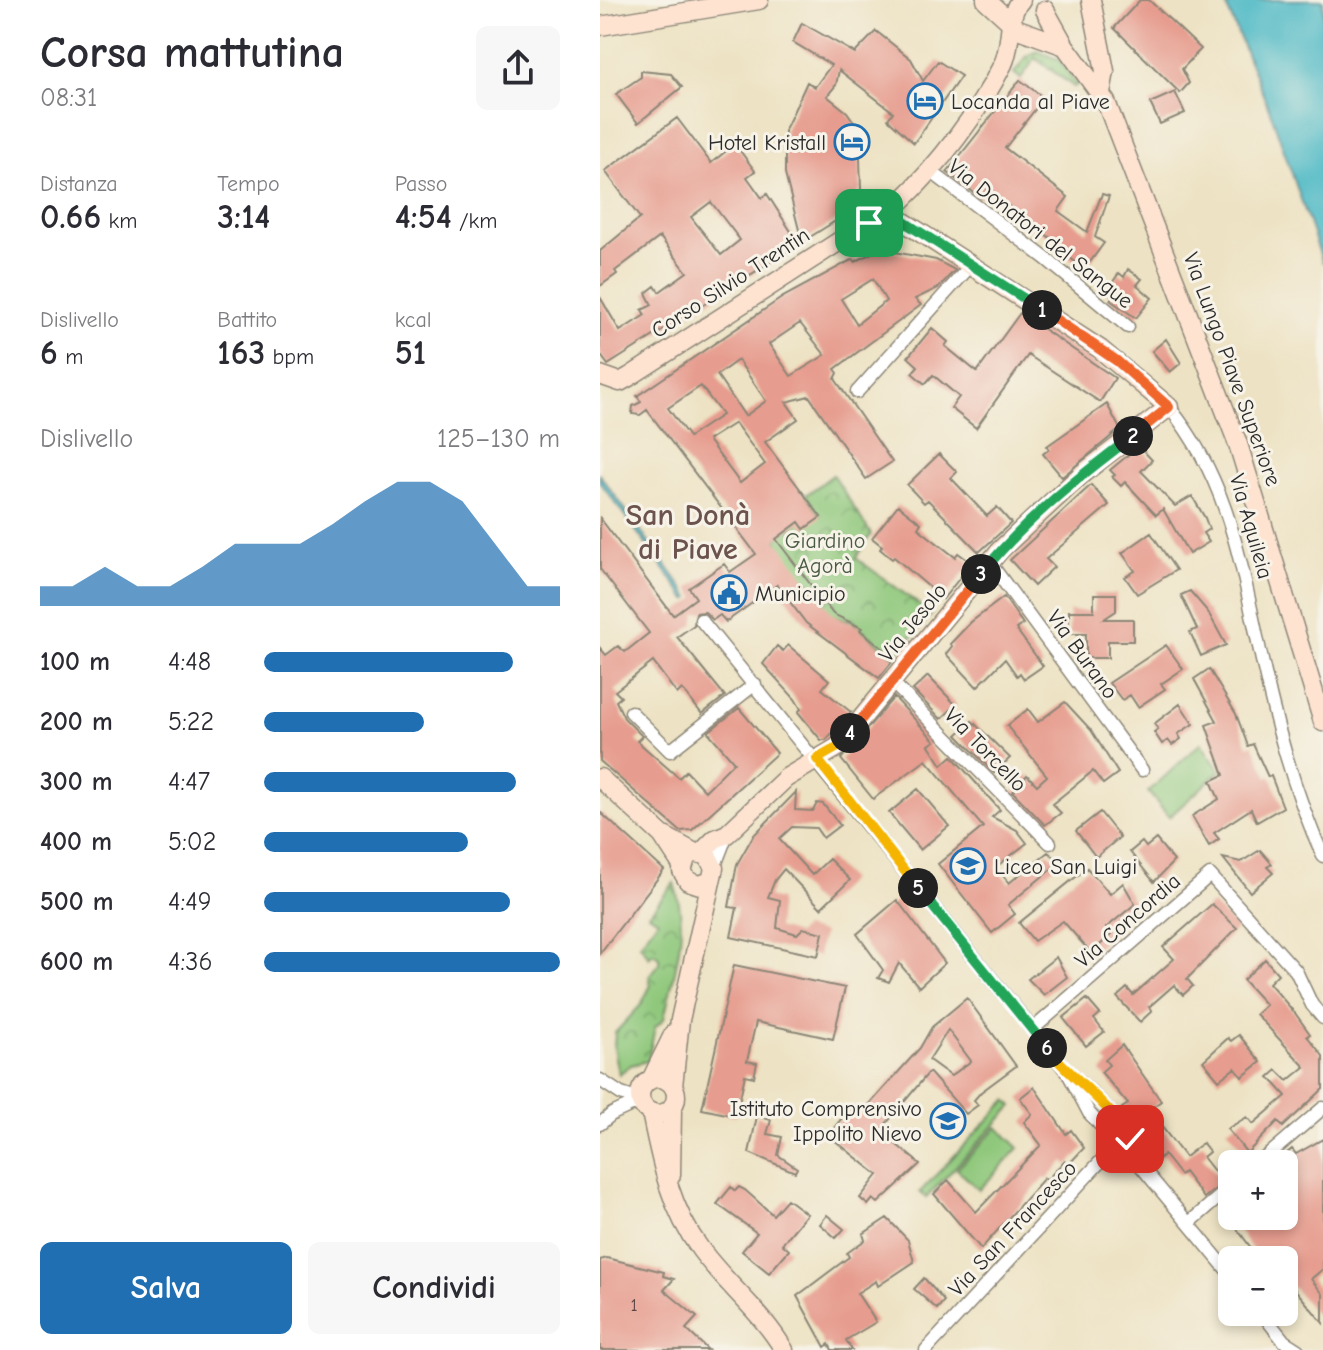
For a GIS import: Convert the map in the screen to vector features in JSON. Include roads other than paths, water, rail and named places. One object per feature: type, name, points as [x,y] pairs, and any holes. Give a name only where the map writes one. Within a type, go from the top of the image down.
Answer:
[{"type":"street","points":[[600,26],[759,0]]},
{"type":"street","points":[[986,0],[1018,29],[1065,46]]},
{"type":"street","name":"Corso Silvio Trentin","points":[[1004,62],[1013,11],[1021,0]]},
{"type":"street","points":[[1091,0],[1097,74]]},
{"type":"street","name":"Corso Silvio Trentin","points":[[604,381],[629,377],[887,211],[917,187],[1004,62],[1033,34],[1044,5]]},
{"type":"street","name":"Via Lungo Piave Superiore","points":[[1044,5],[1065,46],[1097,74],[1101,93],[1238,444],[1323,722]]},
{"type":"street","points":[[600,12],[646,19]]},
{"type":"street","name":"Via Donatori del Sangue","points":[[929,170],[1045,258],[1128,327]]},
{"type":"street","name":"Via Aquileia","points":[[887,211],[1117,361],[1163,400],[1204,453],[1229,516],[1299,799],[1323,856]]},
{"type":"street","points":[[857,392],[972,264]]},
{"type":"street","name":"Via Jesolo","points":[[692,864],[715,839],[727,834],[786,778],[838,747],[990,563],[1163,400]]},
{"type":"street","name":"Via Burano","points":[[990,563],[1142,770]]},
{"type":"street","points":[[701,620],[817,759],[1068,1073],[1078,1097],[1120,1147],[1149,1173],[1218,1259]]},
{"type":"street","name":"Via Torcello","points":[[893,683],[1050,843]]},
{"type":"street","points":[[631,712],[670,751],[755,684]]},
{"type":"street","points":[[600,778],[692,864],[700,885],[712,874]]},
{"type":"street","name":"Via Jesolo","points":[[712,874],[727,834]]},
{"type":"street","points":[[671,1190],[672,1108],[676,1099],[673,1086],[680,1020],[712,874],[709,857],[692,864]]},
{"type":"street","points":[[692,864],[697,938]]},
{"type":"street","name":"Via Concordia","points":[[1033,1029],[1210,875],[1296,971],[1312,1005],[1323,1018]]},
{"type":"street","points":[[680,1020],[652,1078],[642,1086],[644,1105],[662,1166],[678,1214],[702,1252],[754,1308],[784,1350]]},
{"type":"street","points":[[1068,1073],[1096,1093],[1120,1147]]},
{"type":"street","points":[[652,1078],[664,1078],[673,1086]]},
{"type":"street","points":[[600,1080],[661,1114],[672,1108]]},
{"type":"street","points":[[600,1124],[612,1114],[644,1105]]},
{"type":"street","points":[[1274,1150],[1323,1108]]},
{"type":"street","name":"Via San Francesco","points":[[926,1350],[1120,1147]]},
{"type":"street","points":[[1189,1223],[1218,1198]]},
{"type":"street","points":[[1272,1326],[1286,1345],[1298,1350]]},
{"type":"water","points":[[1224,0],[1323,0],[1323,263],[1272,116]]},
{"type":"water","points":[[600,475],[690,598],[687,600],[600,482]]},
{"type":"place","name":"Locanda al Piave","points":[[925,101]]},
{"type":"place","name":"Hotel Kristall","points":[[852,142]]},
{"type":"place","name":"Municipio","points":[[729,593]]},
{"type":"place","name":"Liceo San Luigi","points":[[968,866]]},
{"type":"place","name":"Istituto Comprensivo Ippolito Nievo","points":[[948,1121]]},
{"type":"district","name":"San Donà di Piave","points":[[688,532]]},
{"type":"park label","name":"Giardino Agorà","points":[[825,552]]}]
